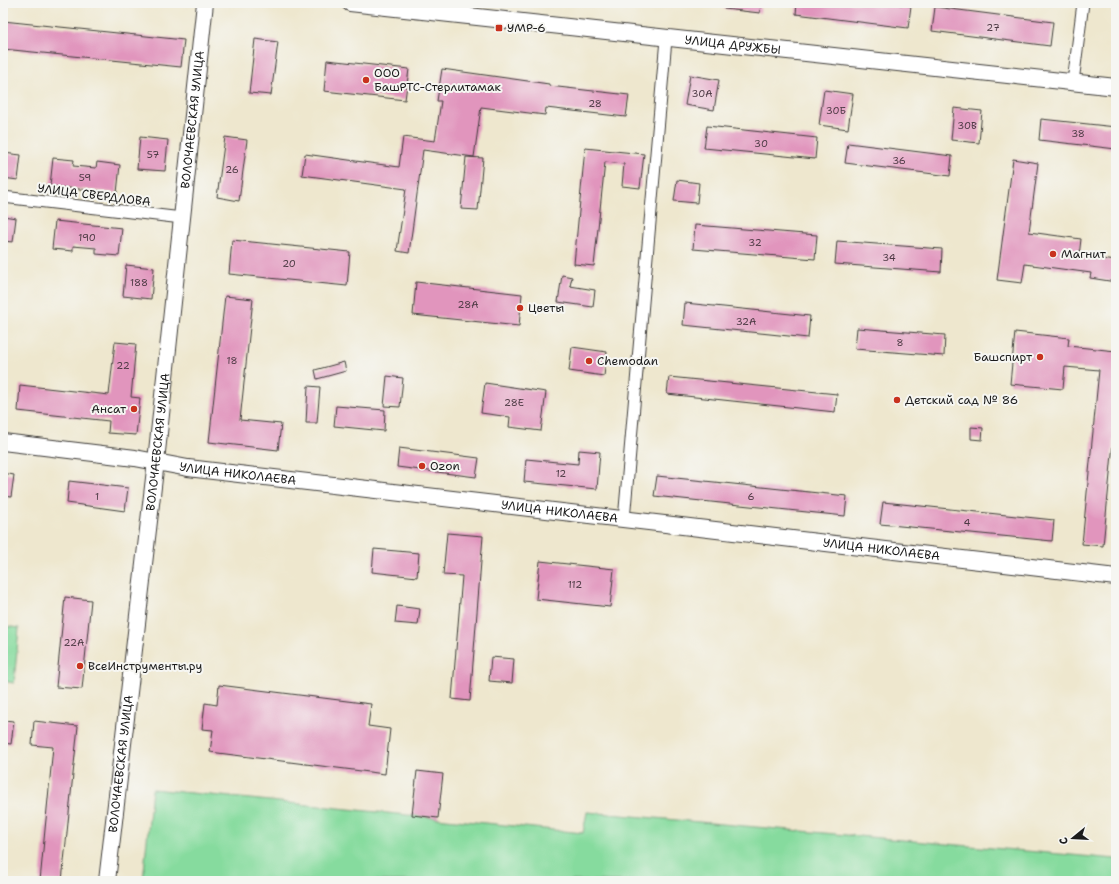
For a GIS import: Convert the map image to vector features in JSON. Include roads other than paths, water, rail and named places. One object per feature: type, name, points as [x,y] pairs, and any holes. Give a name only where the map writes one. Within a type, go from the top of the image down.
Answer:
[{"type":"main road","name":"ВОЛОЧАЕВСКАЯ УЛИЦА","points":[[107,881],[156,461],[205,3]]},
{"type":"main road","name":"УЛИЦА ДРУЖБЫ","points":[[350,3],[666,39],[1116,87]]},
{"type":"main road","name":"УЛИЦА НИКОЛАЕВА","points":[[3,442],[156,461],[188,468],[1116,577]]},
{"type":"street","points":[[1073,82],[1083,3]]},
{"type":"street","points":[[624,520],[666,39]]},
{"type":"street","name":"УЛИЦА СВЕРДЛОВА","points":[[3,197],[182,218]]},
{"type":"place","name":"УМР-6","points":[[499,28]]},
{"type":"place","name":"ООО БашРТС-Стерлитамак","points":[[366,80]]},
{"type":"place","name":"Магнит","points":[[1053,254]]},
{"type":"place","name":"Цветы","points":[[520,308]]},
{"type":"place","name":"Башспирт","points":[[1040,357]]},
{"type":"place","name":"Chemodan","points":[[589,361]]},
{"type":"place","name":"Детский сад № 86","points":[[897,400]]},
{"type":"place","name":"Ансат","points":[[134,409]]},
{"type":"place","name":"Ozon","points":[[422,466]]},
{"type":"place","name":"ВсеИнструменты.ру","points":[[80,666]]}]
